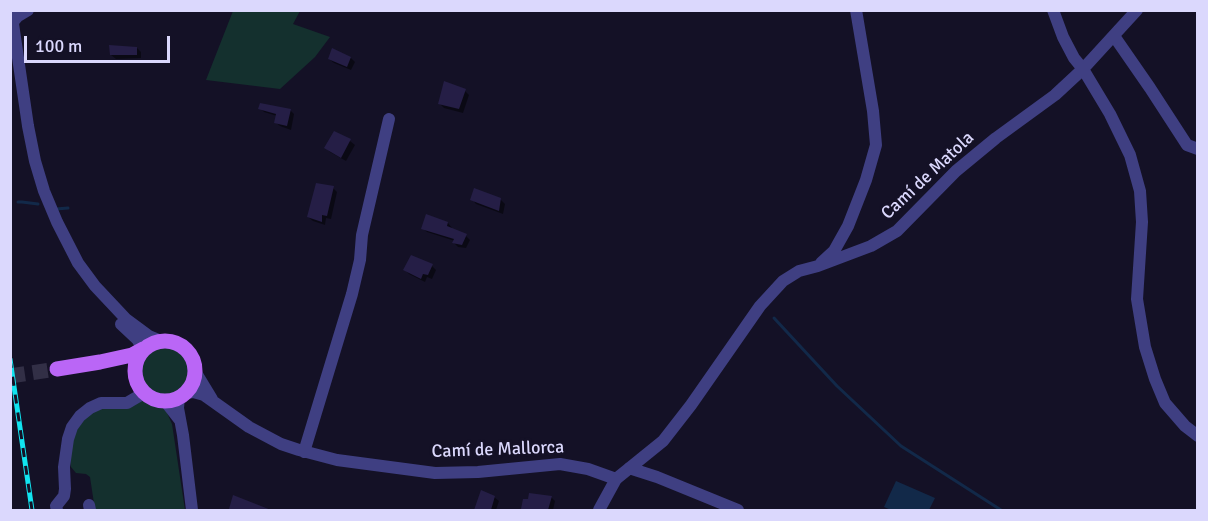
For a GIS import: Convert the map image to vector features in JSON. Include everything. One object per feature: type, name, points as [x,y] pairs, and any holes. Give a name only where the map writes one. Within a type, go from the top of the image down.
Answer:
[{"type":"main road","points":[[57,369],[132,355],[161,341],[173,342],[187,350],[195,371],[194,379],[177,397],[157,400],[144,393],[139,386],[135,371],[143,350]]},
{"type":"main road","points":[[100,362],[118,363],[135,371]]},
{"type":"street","points":[[12,22],[28,10]]},
{"type":"street","points":[[818,266],[834,251],[848,226],[867,180],[876,145],[873,111],[856,10]]},
{"type":"street","points":[[1053,10],[1068,47],[1110,114],[1130,155],[1140,191],[1142,222],[1137,298],[1145,347],[1165,404],[1197,436]]},
{"type":"street","name":"Camí de Matola","points":[[599,510],[616,479],[663,441],[760,306],[783,281],[799,272],[871,246],[897,231],[957,171],[996,138],[1055,95],[1083,69],[1137,10]]},
{"type":"street","points":[[12,22],[35,161],[57,222],[78,262],[94,286],[126,319],[149,336],[161,341]]},
{"type":"street","points":[[12,22],[28,146],[36,178],[50,217],[87,285],[137,339],[143,350]]},
{"type":"street","points":[[1114,36],[1188,145],[1197,149]]},
{"type":"street","points":[[304,452],[352,294],[360,260],[362,235],[389,120]]},
{"type":"street","name":"Camí de Mallorca","points":[[195,371],[214,402]]},
{"type":"street","points":[[57,510],[56,506],[64,496],[64,462],[68,439],[72,427],[80,416],[101,403],[127,403],[144,393]]},
{"type":"street","name":"Camí de Mallorca","points":[[177,397],[199,393],[262,435],[304,452],[337,460],[435,473],[478,472],[560,464],[588,469],[616,479]]},
{"type":"street","points":[[177,397],[173,409],[182,423],[192,510]]},
{"type":"street","points":[[629,468],[738,510]]},
{"type":"green space","points":[[233,11],[300,11],[293,24],[330,37],[315,57],[280,89],[206,80]]},
{"type":"green space","points":[[165,343],[176,345],[185,351],[191,360],[193,371],[191,382],[185,391],[176,397],[165,399],[154,397],[145,391],[139,382],[137,371],[139,360],[145,351],[154,345]]},
{"type":"green space","points":[[144,395],[163,404],[172,424],[185,510],[95,510],[90,477],[76,473],[71,467],[71,438],[89,413]]},
{"type":"water","points":[[896,481],[935,498],[929,510],[891,510],[884,507]]},
{"type":"building","points":[[109,45],[137,47],[137,55],[110,55]]},
{"type":"building","points":[[332,48],[351,57],[347,67],[328,59]]},
{"type":"building","points":[[444,81],[466,89],[459,109],[438,104]]},
{"type":"building","points":[[260,103],[291,109],[287,126],[274,123],[276,114],[258,109]]},
{"type":"building","points":[[334,131],[351,139],[341,158],[324,148]]},
{"type":"building","points":[[316,183],[334,186],[327,216],[322,215],[322,222],[307,217]]},
{"type":"building","points":[[474,188],[501,198],[499,211],[470,200]]},
{"type":"building","points":[[426,214],[448,222],[447,226],[467,234],[462,245],[452,243],[454,239],[421,229]]},
{"type":"building","points":[[411,255],[433,264],[428,275],[423,274],[421,279],[403,270]]},
{"type":"building","points":[[481,490],[495,496],[491,510],[474,510]]},
{"type":"building","points":[[529,493],[552,496],[548,510],[521,509],[523,499],[528,499]]},
{"type":"building","points":[[233,495],[271,510],[229,509]]},
{"type":"waterway","points":[[18,202],[38,204]]},
{"type":"waterway","points":[[56,209],[68,208]]},
{"type":"waterway","points":[[774,318],[837,386],[901,446],[1001,510]]},
{"type":"tunnel","points":[[10,376],[57,369]]},
{"type":"railway","points":[[10,359],[32,510]]}]
